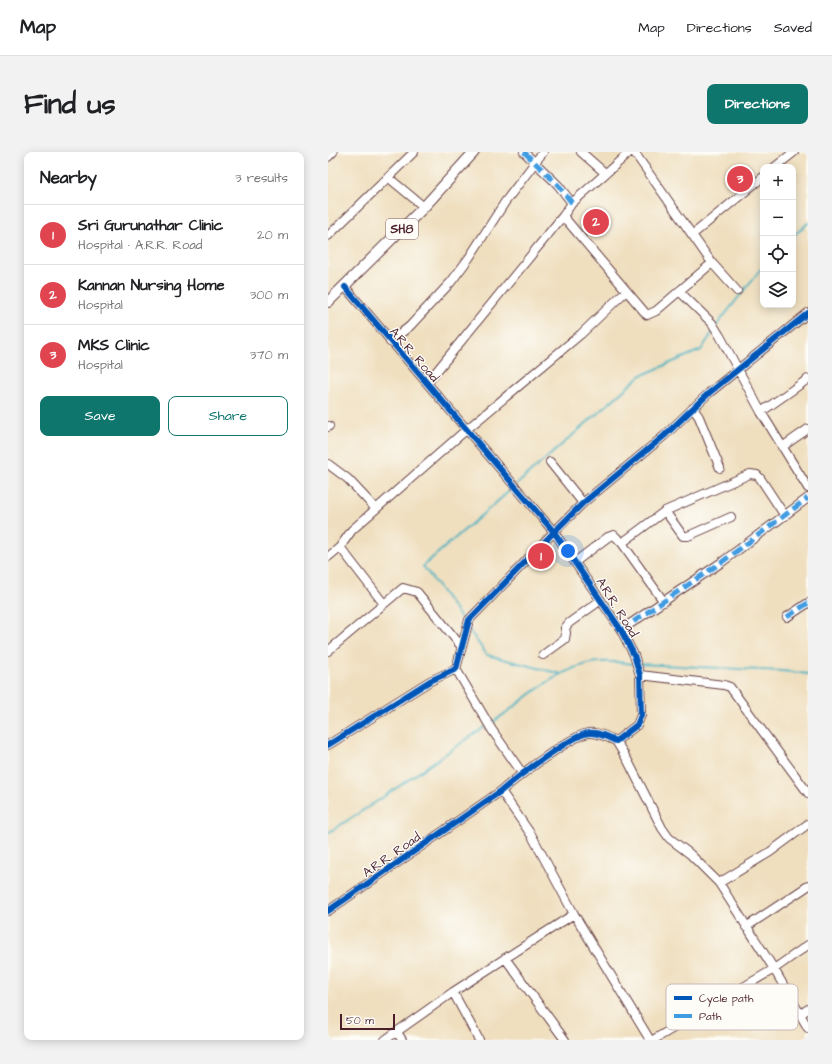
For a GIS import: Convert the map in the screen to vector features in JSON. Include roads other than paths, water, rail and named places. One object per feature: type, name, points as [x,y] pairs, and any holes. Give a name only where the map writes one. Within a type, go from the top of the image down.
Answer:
[{"type":"main road","name":"SH8","points":[[328,302],[345,287],[424,207],[474,152]]},
{"type":"street","points":[[328,156],[333,152]]},
{"type":"street","points":[[328,236],[414,152]]},
{"type":"street","points":[[524,152],[572,203]]},
{"type":"street","points":[[390,342],[410,326],[451,282],[469,258],[505,202],[543,152]]},
{"type":"street","points":[[581,152],[605,172]]},
{"type":"street","points":[[426,384],[572,203],[605,172],[630,152]]},
{"type":"street","points":[[634,152],[712,263],[737,291]]},
{"type":"street","points":[[779,164],[794,152]]},
{"type":"street","points":[[389,178],[424,207]]},
{"type":"street","points":[[692,235],[760,179]]},
{"type":"street","points":[[563,216],[626,292],[648,315],[652,314],[712,263]]},
{"type":"street","name":"A.R.R. Road","points":[[328,911],[501,791],[522,773],[584,734],[597,733],[616,741],[637,725],[641,715],[640,673],[634,655],[621,630],[575,562],[554,532],[510,479],[426,384],[345,287]]},
{"type":"street","points":[[679,291],[712,323],[761,412],[808,488]]},
{"type":"street","points":[[328,557],[340,547],[345,538],[376,509],[466,430],[581,334],[626,292]]},
{"type":"street","points":[[522,773],[492,730],[456,669],[464,633],[469,620],[583,503],[664,436],[709,393],[808,313]]},
{"type":"street","points":[[761,412],[808,379]]},
{"type":"street","points":[[693,408],[700,418],[720,468]]},
{"type":"street","points":[[782,447],[808,429]]},
{"type":"street","points":[[550,462],[583,503]]},
{"type":"street","points":[[328,464],[348,479],[376,509]]},
{"type":"street","points":[[622,543],[665,511],[693,498],[754,474],[760,478],[785,516]]},
{"type":"street","points":[[621,630],[664,602],[808,498]]},
{"type":"street","points":[[665,511],[682,536],[688,536],[731,517]]},
{"type":"street","points":[[575,562],[611,536],[616,537],[622,543],[664,602]]},
{"type":"street","points":[[340,547],[384,604]]},
{"type":"street","points":[[328,651],[403,588],[417,592],[462,646]]},
{"type":"street","points":[[543,655],[565,639],[566,626],[601,600]]},
{"type":"street","points":[[787,617],[808,603]]},
{"type":"street","points":[[328,744],[430,681],[456,669]]},
{"type":"street","points":[[640,673],[730,687],[808,793]]},
{"type":"street","points":[[616,741],[628,761],[662,828],[670,838],[690,854],[719,883],[783,984]]},
{"type":"street","points":[[501,791],[532,836],[574,914],[651,1040],[668,1030]]},
{"type":"street","points":[[719,883],[770,852],[808,824]]},
{"type":"street","points":[[746,927],[808,886]]},
{"type":"street","points":[[385,1040],[453,992],[574,914]]},
{"type":"street","points":[[748,984],[774,969],[808,946]]},
{"type":"street","points":[[505,958],[565,1040]]},
{"type":"street","points":[[453,992],[479,1040]]},
{"type":"street","points":[[798,1009],[808,1028]]},
{"type":"street","points":[[801,1014],[808,1009]]},
{"type":"street","points":[[397,1032],[402,1040]]},
{"type":"waterway","points":[[796,233],[808,223]]},
{"type":"waterway","points":[[716,326],[760,270]]},
{"type":"waterway","points":[[517,484],[640,376],[701,350],[714,330]]},
{"type":"waterway","points":[[466,625],[423,566],[514,487]]},
{"type":"waterway","points":[[469,630],[487,655],[561,674]]},
{"type":"waterway","points":[[490,724],[536,690],[573,668],[599,662],[633,664]]},
{"type":"waterway","points":[[640,664],[782,671],[808,674]]},
{"type":"waterway","points":[[328,833],[379,800],[486,726]]},
{"type":"place","name":"MKS Clinic","points":[[740,179]]},
{"type":"place","name":"Kannan Nursing Home","points":[[596,222]]},
{"type":"place","name":"Sri Gurunathar Clinic","points":[[541,556]]}]
